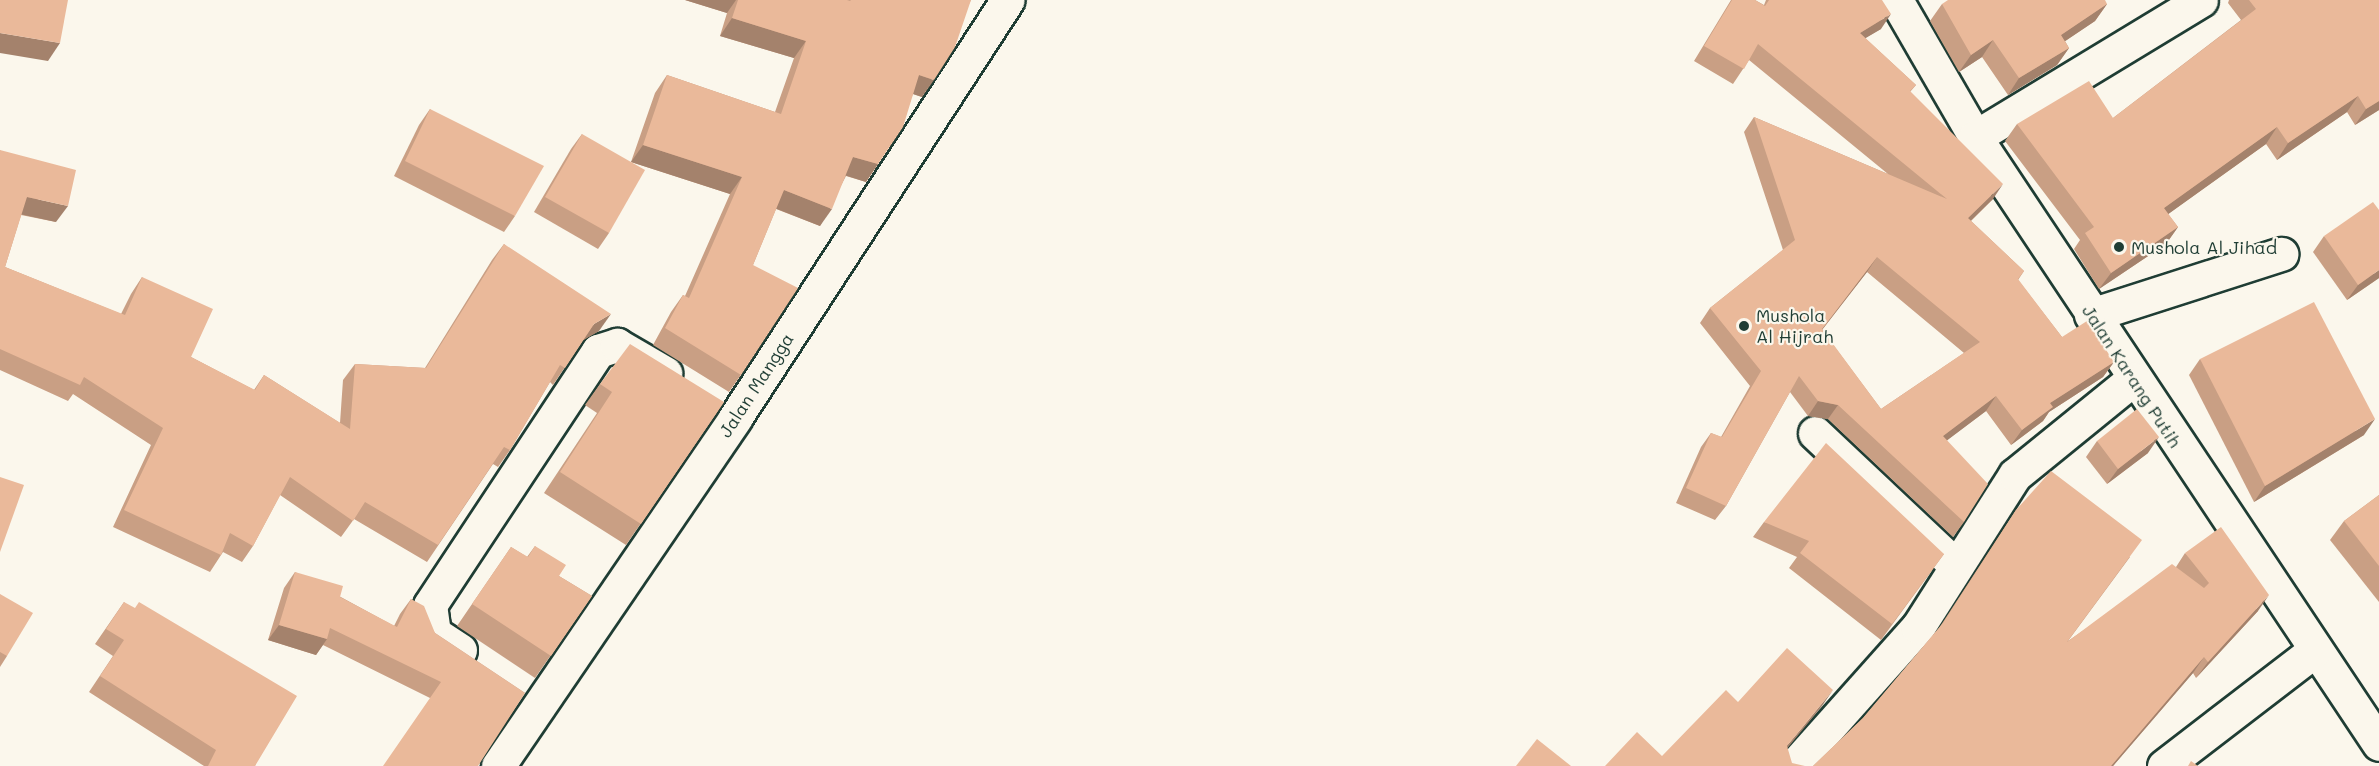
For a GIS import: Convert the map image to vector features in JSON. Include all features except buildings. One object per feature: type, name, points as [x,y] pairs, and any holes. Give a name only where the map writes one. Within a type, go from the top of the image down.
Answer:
[{"type":"street","name":"Jalan Karang Putih","points":[[1896,0],[1975,137],[2133,379],[2379,744]]},
{"type":"street","points":[[1975,137],[2201,0]]},
{"type":"street","name":"Jalan Mangga","points":[[498,766],[735,418],[995,3]]},
{"type":"street","points":[[2091,315],[2281,254]]},
{"type":"street","points":[[483,666],[434,633],[430,605],[598,351],[617,345],[735,418]]},
{"type":"street","points":[[1794,766],[1918,627],[2015,475],[2133,379]]},
{"type":"street","points":[[1815,433],[1958,567]]},
{"type":"street","points":[[2164,766],[2320,659]]},
{"type":"street","points":[[512,685],[541,704]]},
{"type":"place","name":"Mushola Al Jihad","points":[[2119,247]]},
{"type":"place","name":"Mushola Al Hijrah","points":[[1744,326]]}]
